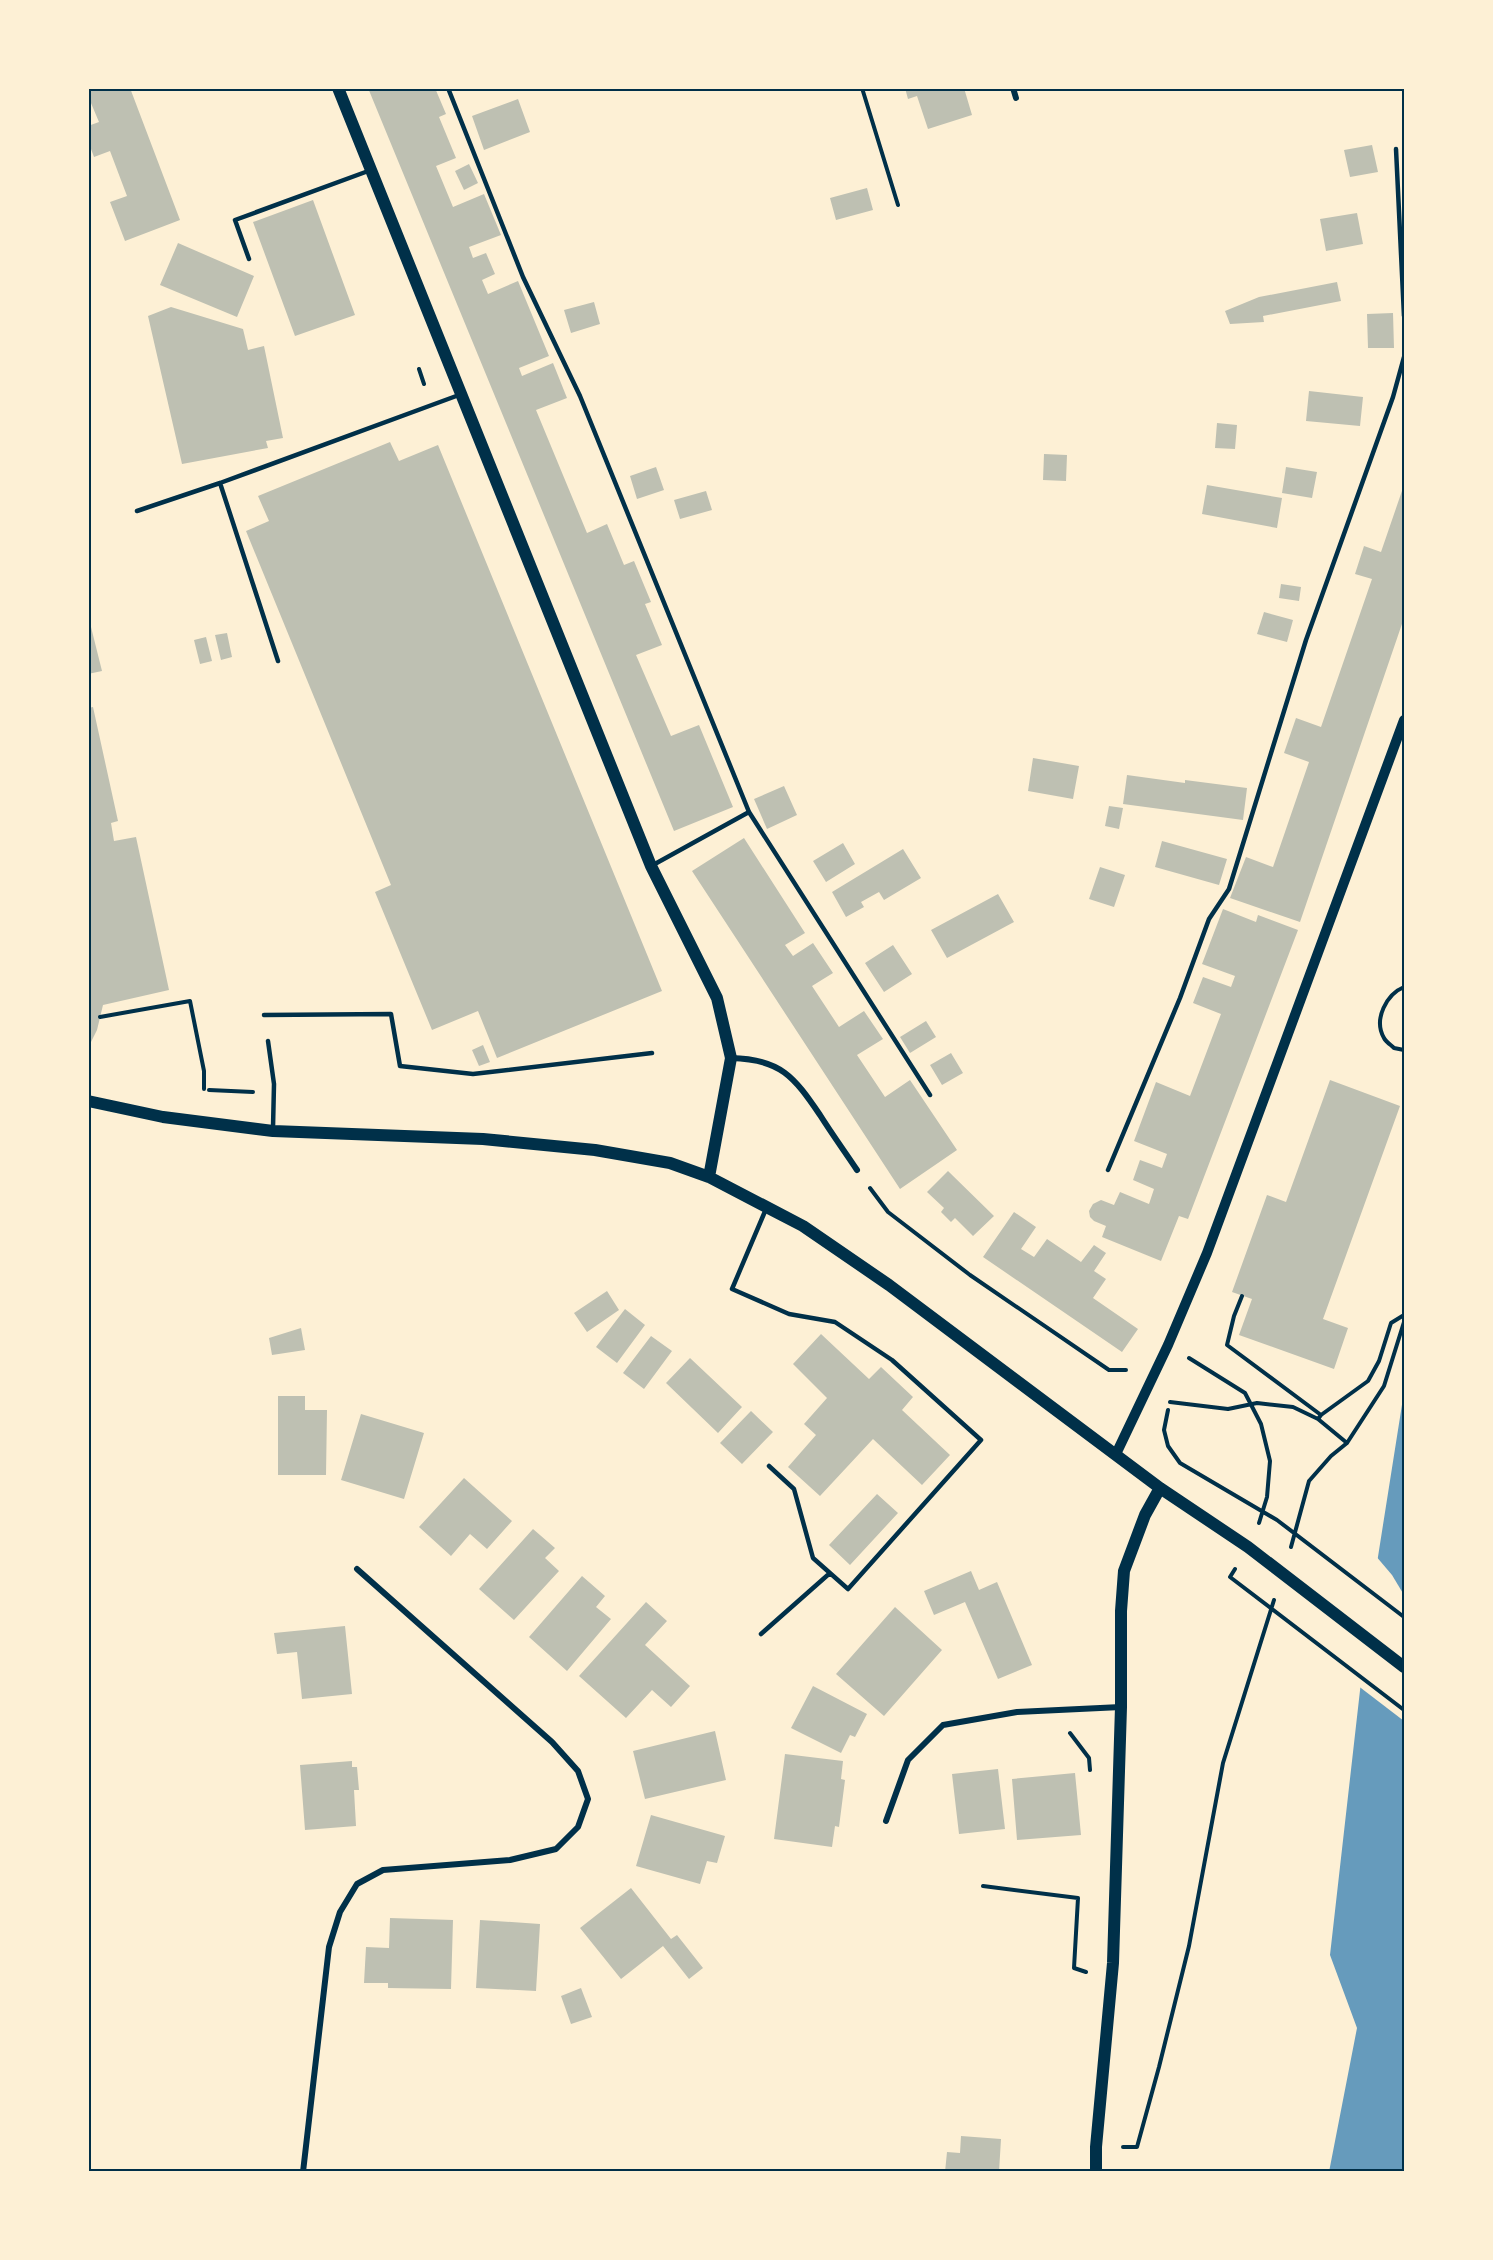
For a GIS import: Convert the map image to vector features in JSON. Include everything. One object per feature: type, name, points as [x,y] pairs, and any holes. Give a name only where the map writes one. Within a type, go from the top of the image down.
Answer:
[{"type":"main road","points":[[338,88],[651,866],[717,998],[731,1058],[709,1177]]},
{"type":"main road","points":[[88,1101],[163,1117],[273,1131],[483,1138],[595,1150],[670,1163],[709,1177],[803,1226],[889,1285],[1160,1488],[1248,1547],[1404,1667]]},
{"type":"main road","points":[[1095,2172],[1113,1963],[1121,1707],[1121,1611],[1124,1571],[1145,1515],[1160,1488]]},
{"type":"street","points":[[1013,88],[1016,98]]},
{"type":"street","points":[[1116,1454],[1168,1344],[1207,1253],[1404,720]]},
{"type":"street","points":[[731,1058],[753,1058],[775,1066],[798,1082],[857,1170]]},
{"type":"street","points":[[303,2172],[329,1947],[340,1912],[357,1884],[383,1870],[510,1860],[556,1849],[578,1827],[588,1799],[578,1771],[552,1742],[357,1569]]},
{"type":"street","points":[[886,1821],[908,1760],[943,1725],[1017,1712],[1121,1707]]},
{"type":"lane","points":[[448,88],[523,277],[580,396],[749,813],[930,1095]]},
{"type":"lane","points":[[1396,149],[1404,316]]},
{"type":"lane","points":[[249,259],[235,220],[371,170]]},
{"type":"lane","points":[[1108,1170],[1180,998],[1209,919],[1229,889],[1306,640],[1393,397],[1404,357]]},
{"type":"lane","points":[[137,511],[220,483],[461,394]]},
{"type":"lane","points":[[220,483],[278,661]]},
{"type":"lane","points":[[651,866],[749,813]]},
{"type":"lane","points":[[264,1015],[391,1014],[400,1066],[473,1074],[652,1053]]},
{"type":"lane","points":[[268,1041],[274,1084],[273,1131]]},
{"type":"lane","points":[[767,1207],[732,1289],[789,1314],[835,1322],[892,1360],[981,1440],[848,1589],[813,1558],[794,1489],[769,1466]]},
{"type":"lane","points":[[761,1634],[830,1573]]},
{"type":"path","points":[[862,88],[898,205]]},
{"type":"path","points":[[1404,987],[1387,1001],[1380,1018],[1383,1037],[1394,1048],[1404,1050]]},
{"type":"path","points":[[100,1017],[190,1001],[204,1071],[204,1089]]},
{"type":"path","points":[[857,1170],[888,1212],[970,1275],[1109,1370],[1125,1370],[1132,1364]]},
{"type":"path","points":[[1242,1296],[1227,1345],[1320,1417],[1347,1443]]},
{"type":"path","points":[[1320,1417],[1368,1381],[1379,1361],[1391,1323],[1404,1315]]},
{"type":"path","points":[[1288,1556],[1309,1481],[1331,1456],[1347,1443],[1384,1386],[1404,1322]]},
{"type":"path","points":[[1168,1344],[1245,1393],[1261,1424],[1270,1461],[1267,1497],[1248,1547]]},
{"type":"path","points":[[1320,1417],[1293,1407],[1257,1403],[1228,1409],[1170,1401],[1164,1430],[1168,1446],[1180,1463],[1263,1511],[1404,1617]]},
{"type":"path","points":[[1096,2147],[1137,2147],[1160,2067],[1189,1946],[1223,1763],[1275,1598]]},
{"type":"path","points":[[1271,1608],[1404,1710]]},
{"type":"path","points":[[983,1886],[1078,1898],[1074,1968],[1087,1973]]},
{"type":"water","points":[[1404,1392],[1404,2171],[1329,2172],[1357,2028],[1330,1955],[1368,1620]]},
{"type":"pier","points":[[1375,1555],[1392,1575],[1404,1595],[1404,1721],[1357,1685]]},
{"type":"building","points":[[88,88],[130,88],[180,220],[125,241],[110,202],[127,196],[110,151],[94,157],[88,141],[88,126],[99,122],[88,96]]},
{"type":"building","points":[[368,88],[403,88],[404,91],[411,88],[435,88],[446,114],[439,117],[456,158],[436,166],[453,207],[484,194],[501,235],[469,247],[473,258],[486,253],[495,274],[482,280],[488,294],[518,281],[549,356],[519,368],[522,376],[553,363],[567,398],[536,410],[587,533],[607,524],[624,565],[634,561],[651,602],[645,604],[662,645],[636,655],[671,736],[699,725],[733,807],[674,831]]},
{"type":"building","points":[[905,88],[964,88],[972,115],[928,129],[917,96],[908,99]]},
{"type":"building","points":[[518,99],[530,132],[484,150],[472,116]]},
{"type":"building","points":[[1372,145],[1378,172],[1350,177],[1344,150]]},
{"type":"building","points":[[469,164],[478,183],[464,190],[455,171]]},
{"type":"building","points":[[867,188],[873,210],[836,220],[830,198]]},
{"type":"building","points":[[313,200],[355,315],[295,336],[253,222]]},
{"type":"building","points":[[1357,213],[1363,244],[1326,251],[1320,219]]},
{"type":"building","points":[[178,243],[254,276],[237,317],[160,285]]},
{"type":"building","points":[[1337,282],[1341,301],[1263,316],[1264,322],[1230,324],[1225,311],[1259,297]]},
{"type":"building","points":[[594,302],[600,324],[571,333],[564,310]]},
{"type":"building","points":[[171,307],[243,329],[248,350],[264,346],[283,438],[266,441],[268,448],[182,464],[148,316]]},
{"type":"building","points":[[1393,313],[1394,348],[1368,348],[1367,314]]},
{"type":"building","points":[[1309,391],[1363,397],[1360,426],[1306,421]]},
{"type":"building","points":[[1217,423],[1237,425],[1235,449],[1215,448]]},
{"type":"building","points":[[390,442],[399,461],[438,445],[662,991],[497,1058],[478,1011],[432,1030],[375,892],[391,885],[246,531],[269,521],[258,496]]},
{"type":"building","points":[[1044,454],[1067,455],[1066,481],[1043,480]]},
{"type":"building","points":[[656,467],[664,490],[637,499],[630,476]]},
{"type":"building","points":[[1286,467],[1317,472],[1312,498],[1282,493]]},
{"type":"building","points":[[1207,485],[1282,498],[1277,528],[1202,514]]},
{"type":"building","points":[[1404,485],[1404,618],[1300,922],[1230,898],[1246,857],[1273,867],[1309,762],[1284,753],[1296,718],[1321,727],[1372,579],[1355,574],[1364,546],[1381,552]]},
{"type":"building","points":[[706,491],[712,510],[680,519],[674,500]]},
{"type":"building","points":[[1281,584],[1301,587],[1299,601],[1279,598]]},
{"type":"building","points":[[1264,612],[1293,620],[1287,642],[1257,634]]},
{"type":"building","points":[[88,615],[102,671],[88,674]]},
{"type":"building","points":[[227,633],[232,657],[221,660],[215,635]]},
{"type":"building","points":[[206,637],[212,661],[200,664],[194,640]]},
{"type":"building","points":[[93,707],[118,821],[111,823],[114,841],[136,837],[169,990],[103,1005],[97,1030],[88,1048],[88,708]]},
{"type":"building","points":[[1033,758],[1079,766],[1073,799],[1028,791]]},
{"type":"building","points":[[1127,775],[1247,788],[1243,820],[1123,804]]},
{"type":"building","points":[[784,786],[797,815],[767,829],[754,799]]},
{"type":"building","points":[[1109,806],[1123,808],[1119,829],[1105,826]]},
{"type":"building","points":[[744,838],[805,933],[785,945],[793,956],[813,943],[833,973],[812,986],[839,1027],[864,1011],[883,1039],[857,1055],[885,1097],[910,1080],[957,1150],[900,1189],[692,871]]},
{"type":"building","points":[[1162,841],[1227,859],[1219,885],[1155,867]]},
{"type":"building","points":[[843,843],[855,864],[826,882],[813,861]]},
{"type":"building","points":[[903,849],[921,878],[884,900],[879,892],[861,902],[864,907],[846,917],[832,892]]},
{"type":"building","points":[[1100,867],[1125,875],[1114,907],[1089,899]]},
{"type":"building","points":[[998,894],[1014,922],[947,958],[931,930]]},
{"type":"building","points":[[1223,909],[1256,922],[1258,915],[1298,930],[1188,1219],[1179,1216],[1161,1261],[1102,1237],[1106,1226],[1094,1221],[1089,1211],[1093,1204],[1101,1200],[1114,1205],[1120,1192],[1149,1204],[1154,1189],[1133,1180],[1140,1160],[1162,1168],[1167,1154],[1134,1141],[1156,1082],[1190,1096],[1221,1014],[1193,1003],[1203,977],[1231,987],[1235,976],[1202,964]]},
{"type":"building","points":[[893,945],[912,974],[884,992],[865,963]]},
{"type":"building","points":[[926,1021],[936,1037],[910,1053],[900,1037]]},
{"type":"building","points":[[483,1045],[490,1062],[479,1066],[472,1050]]},
{"type":"building","points":[[951,1053],[963,1073],[942,1085],[930,1065]]},
{"type":"building","points":[[1330,1080],[1400,1106],[1323,1319],[1348,1328],[1334,1369],[1239,1335],[1252,1299],[1232,1292],[1267,1195],[1286,1202]]},
{"type":"building","points":[[948,1171],[994,1216],[973,1236],[955,1218],[951,1222],[941,1212],[944,1208],[927,1192]]},
{"type":"building","points":[[1014,1212],[1036,1227],[1021,1249],[1034,1257],[1047,1239],[1081,1262],[1094,1245],[1106,1253],[1094,1271],[1106,1279],[1093,1298],[1138,1329],[1122,1352],[983,1257]]},
{"type":"building","points":[[607,1291],[619,1310],[587,1332],[574,1313]]},
{"type":"building","points":[[625,1309],[645,1325],[617,1363],[596,1347]]},
{"type":"building","points":[[301,1328],[305,1350],[272,1355],[269,1338]]},
{"type":"building","points":[[821,1334],[869,1379],[881,1367],[913,1397],[902,1410],[950,1455],[922,1485],[873,1439],[820,1496],[788,1467],[816,1435],[804,1424],[827,1398],[793,1364]]},
{"type":"building","points":[[651,1336],[672,1351],[644,1389],[623,1373]]},
{"type":"building","points":[[690,1358],[742,1407],[718,1433],[666,1383]]},
{"type":"building","points":[[278,1396],[305,1396],[305,1410],[327,1410],[326,1475],[278,1475]]},
{"type":"building","points":[[751,1411],[773,1432],[742,1464],[720,1443]]},
{"type":"building","points":[[361,1414],[424,1433],[404,1499],[341,1480]]},
{"type":"building","points":[[464,1478],[512,1521],[487,1549],[470,1534],[451,1556],[419,1527]]},
{"type":"building","points":[[877,1494],[898,1513],[850,1565],[829,1545]]},
{"type":"building","points":[[533,1529],[555,1548],[545,1558],[559,1571],[514,1620],[479,1589]]},
{"type":"building","points":[[971,1571],[979,1590],[997,1582],[1032,1665],[998,1679],[965,1602],[934,1615],[924,1591]]},
{"type":"building","points":[[582,1576],[605,1596],[596,1607],[611,1619],[567,1671],[529,1637]]},
{"type":"building","points":[[646,1602],[667,1621],[645,1645],[690,1686],[671,1707],[652,1690],[626,1718],[579,1676]]},
{"type":"building","points":[[895,1607],[942,1650],[884,1716],[836,1674]]},
{"type":"building","points":[[345,1626],[352,1694],[302,1699],[297,1652],[277,1654],[274,1633]]},
{"type":"building","points":[[813,1686],[867,1714],[855,1737],[850,1735],[841,1753],[791,1728]]},
{"type":"building","points":[[715,1731],[726,1780],[645,1799],[633,1751]]},
{"type":"building","points":[[785,1754],[843,1761],[841,1779],[845,1780],[839,1827],[835,1826],[832,1847],[774,1839]]},
{"type":"building","points":[[352,1761],[352,1767],[357,1767],[359,1790],[354,1790],[356,1826],[305,1830],[300,1765]]},
{"type":"building","points":[[998,1769],[1005,1829],[959,1834],[952,1774]]},
{"type":"building","points":[[1075,1773],[1081,1835],[1017,1840],[1012,1779]]},
{"type":"building","points":[[651,1815],[725,1836],[717,1863],[707,1861],[700,1884],[636,1866]]},
{"type":"building","points":[[631,1888],[671,1939],[677,1935],[703,1968],[689,1979],[663,1946],[621,1979],[580,1928]]},
{"type":"building","points":[[390,1918],[453,1920],[451,1989],[388,1988],[388,1983],[364,1983],[366,1947],[389,1948]]},
{"type":"building","points":[[480,1920],[540,1924],[536,1991],[476,1988]]},
{"type":"building","points":[[581,1988],[592,2017],[571,2024],[561,1996]]},
{"type":"building","points":[[961,2136],[1001,2139],[999,2172],[945,2172],[947,2152],[960,2153]]}]
